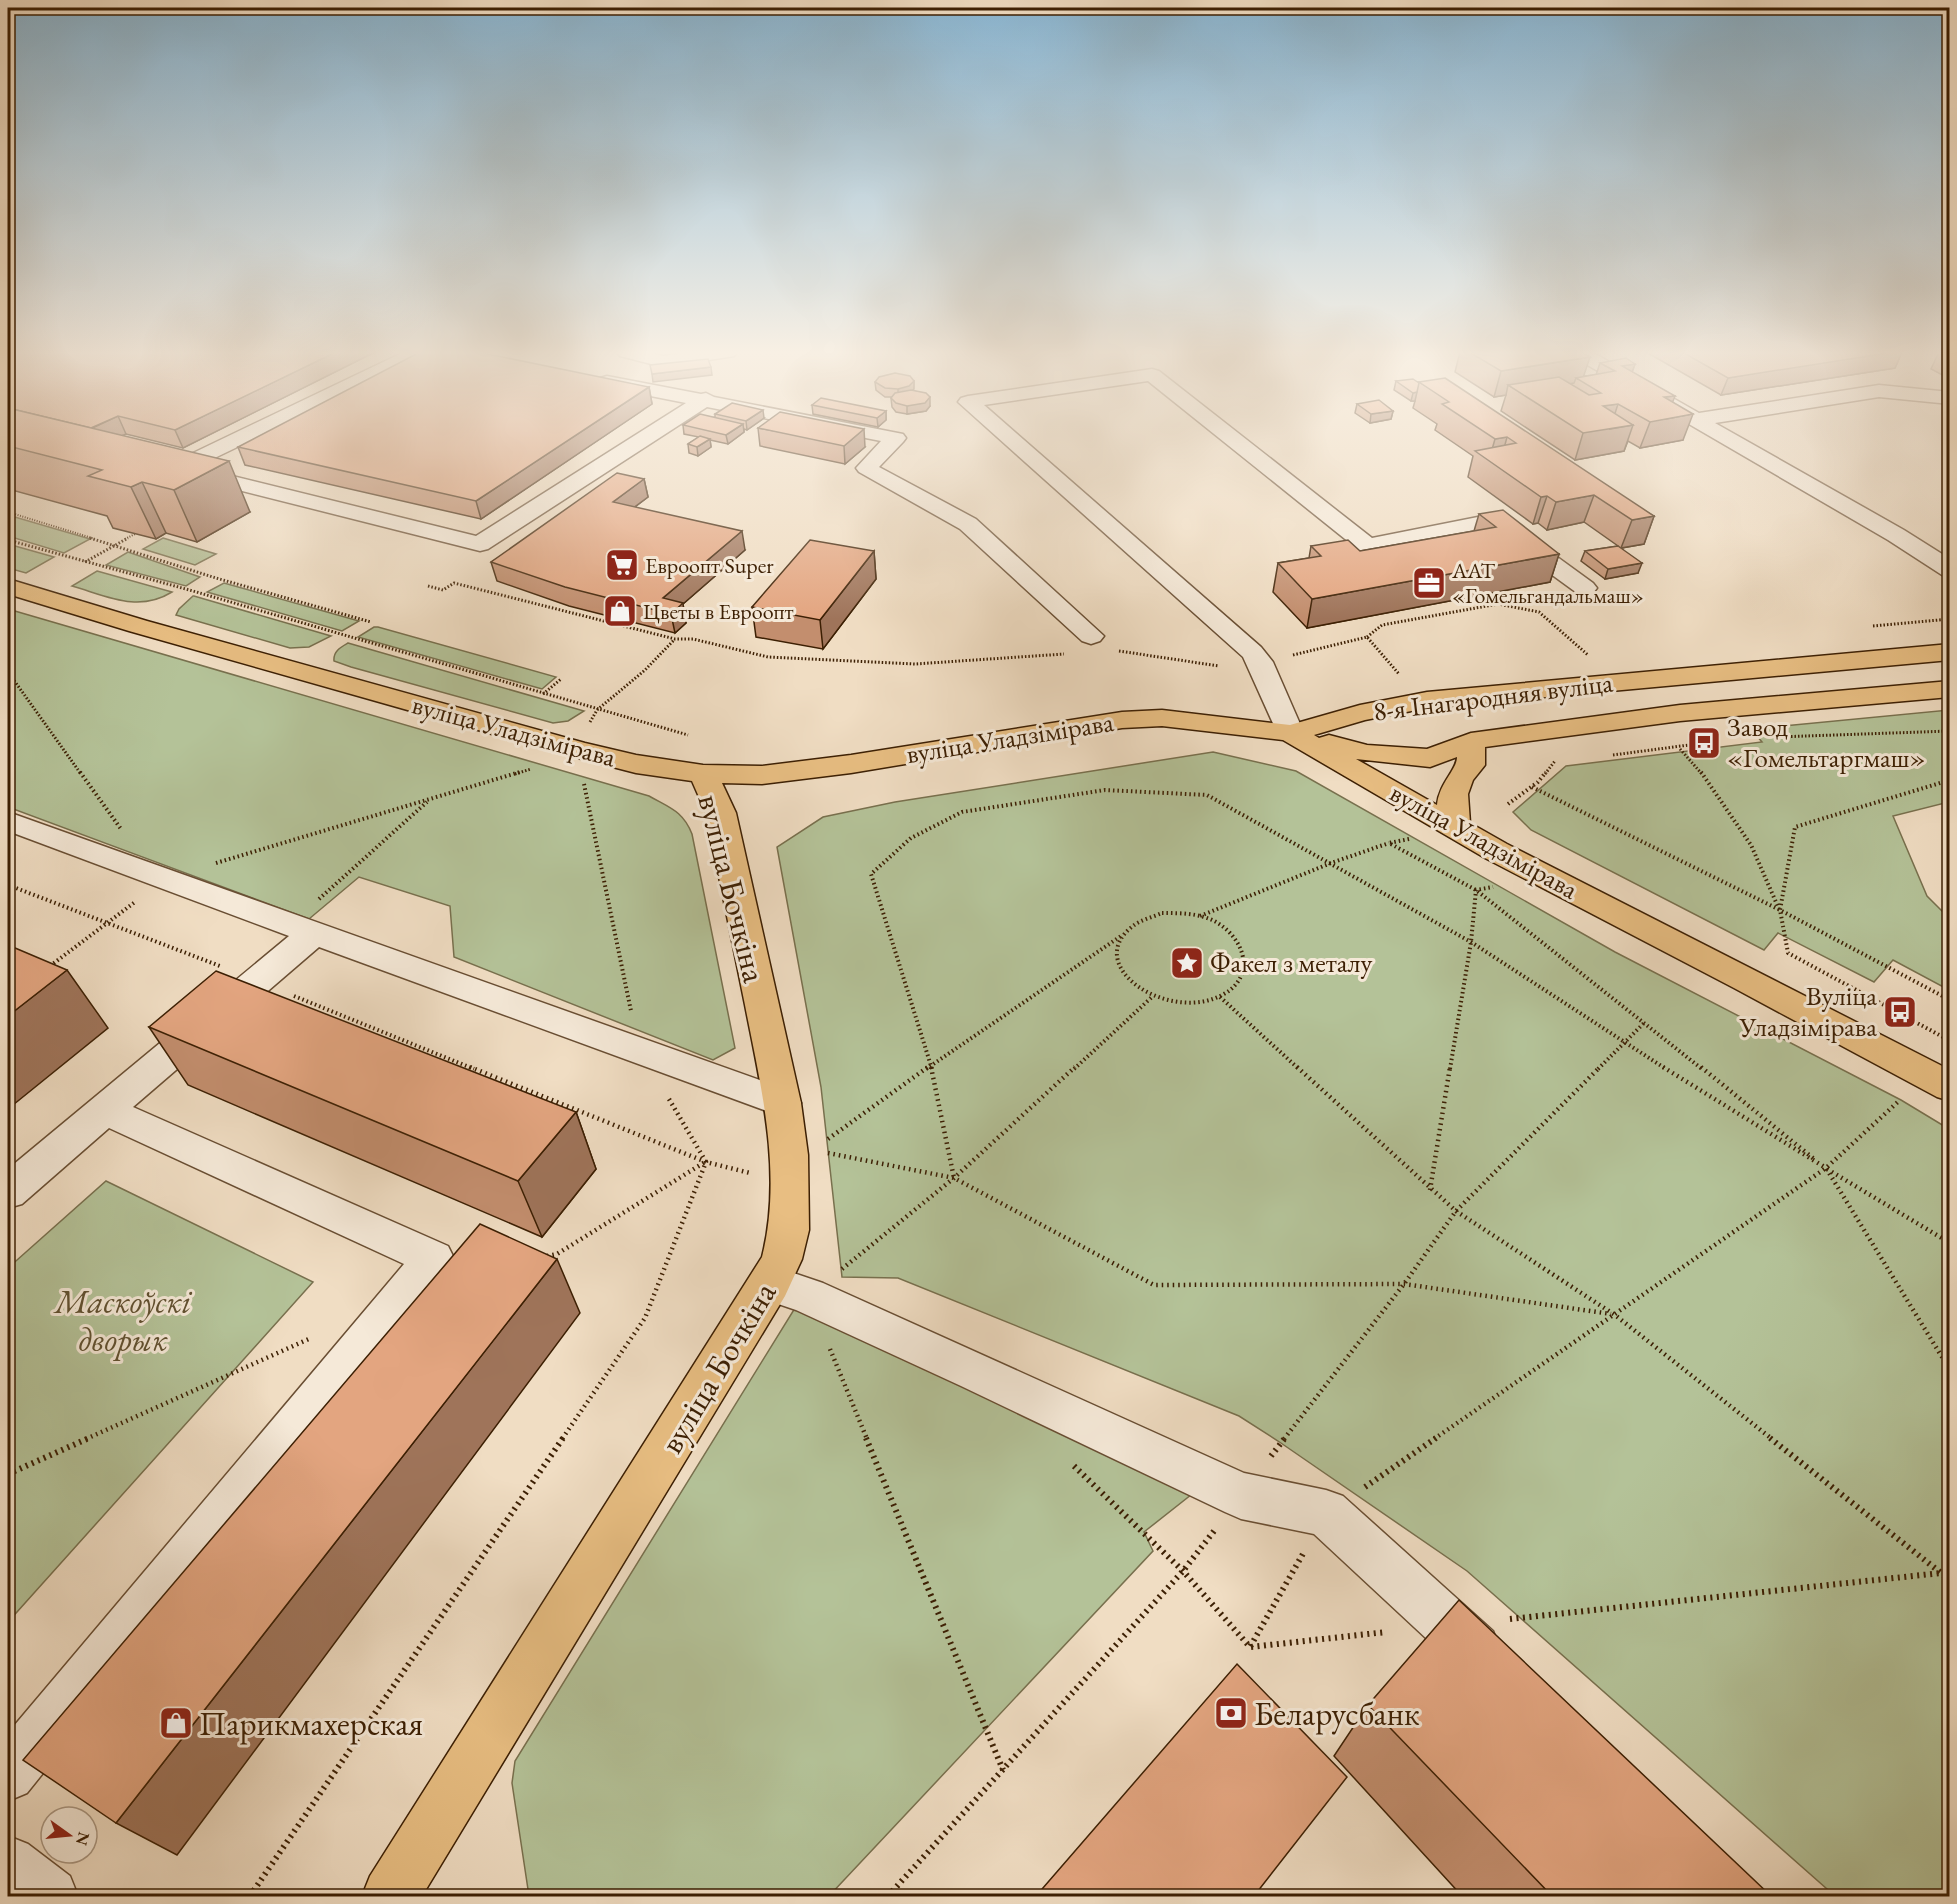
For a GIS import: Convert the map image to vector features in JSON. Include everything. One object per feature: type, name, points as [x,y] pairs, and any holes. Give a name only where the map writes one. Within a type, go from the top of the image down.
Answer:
[{"type":"main road","name":"вуліца Уладзімірава","points":[[8,586],[138,626],[576,749],[636,764],[703,774],[762,775],[851,764],[1122,720],[1162,718],[1290,734],[1496,851],[1950,1087]]},
{"type":"main road","name":"8-я Інагародняя вуліца","points":[[1290,734],[1359,713],[1427,700],[1950,652]]},
{"type":"main road","name":"8-я Інагародняя вуліца","points":[[1290,734],[1366,753],[1430,758],[1471,741],[1680,713],[1950,689]]},
{"type":"main road","points":[[1456,828],[1451,799],[1454,786],[1461,774],[1471,765],[1471,741]]},
{"type":"main road","name":"вуліца Бочкіна","points":[[390,1896],[789,1289],[782,1259],[789,1230],[789,1155],[783,1103],[721,813],[703,774]]},
{"type":"lane","points":[[175,469],[234,441]]},
{"type":"lane","points":[[153,464],[480,544],[641,441]]},
{"type":"lane","points":[[893,441],[866,468],[968,524],[1091,636]]},
{"type":"lane","points":[[1013,441],[1235,635],[1260,662],[1290,734]]},
{"type":"lane","points":[[1235,441],[1368,546],[1493,521],[1585,588]]},
{"type":"lane","points":[[1731,441],[1896,535],[1949,570]]},
{"type":"lane","points":[[8,821],[783,1103]]},
{"type":"lane","points":[[8,1192],[104,1110],[303,928]]},
{"type":"lane","points":[[8,1774],[434,1258],[104,1110]]},
{"type":"lane","points":[[789,1289],[1241,1496],[1326,1513],[1502,1673]]},
{"type":"lane","points":[[8,1864],[50,1896]]},
{"type":"path","points":[[8,512],[115,544],[216,578],[371,622]]},
{"type":"path","points":[[84,563],[135,534]]},
{"type":"path","points":[[8,540],[84,563],[193,591],[688,735]]},
{"type":"path","points":[[428,586],[443,590],[454,583],[675,639],[693,639],[768,657],[915,664],[1067,654]]},
{"type":"path","points":[[1114,650],[1234,668],[1367,637],[1382,625],[1498,604],[1539,612],[1588,655]]},
{"type":"path","points":[[1367,637],[1399,675]]},
{"type":"path","points":[[597,710],[645,670],[675,639]]},
{"type":"path","points":[[8,672],[136,850],[166,878]]},
{"type":"path","points":[[543,694],[561,679]]},
{"type":"path","points":[[1770,737],[1950,731]]},
{"type":"path","points":[[1611,755],[1715,742]]},
{"type":"path","points":[[1679,748],[1706,778],[1752,845],[1780,910],[1788,953],[1943,1036]]},
{"type":"path","points":[[1508,804],[1538,782],[1554,761],[1565,760]]},
{"type":"path","points":[[44,971],[166,878],[540,766]]},
{"type":"path","points":[[580,779],[586,786],[640,1051],[706,1162],[751,1173]]},
{"type":"path","points":[[1780,910],[1795,827],[1950,780]]},
{"type":"path","points":[[1532,787],[1780,910],[1950,1000]]},
{"type":"path","points":[[954,1178],[931,1065],[872,874],[911,838],[962,813],[1105,790],[1207,795],[1471,942],[1623,1042],[1950,1243]]},
{"type":"path","points":[[303,928],[429,800]]},
{"type":"path","points":[[1199,916],[1332,863],[1389,843],[1415,837]]},
{"type":"path","points":[[1389,843],[1476,890],[1826,1168],[1950,1370]]},
{"type":"path","points":[[1476,890],[1500,886]]},
{"type":"path","points":[[1430,1190],[1471,942],[1476,890]]},
{"type":"path","points":[[822,1144],[931,1065],[1121,936],[1131,925],[1145,918],[1162,913],[1180,913],[1216,922],[1230,932],[1240,944],[1245,958],[1245,971],[1238,984],[1220,997],[1191,1004],[1152,997],[1124,976],[1116,949],[1121,936]]},
{"type":"path","points":[[1003,1770],[789,1289],[954,1178],[1152,997]]},
{"type":"path","points":[[1220,997],[1430,1190],[1456,1211],[1615,1315],[1950,1580]]},
{"type":"path","points":[[1250,1647],[1326,1513],[1826,1168],[1901,1100]]},
{"type":"path","points":[[824,1152],[954,1178],[1154,1285],[1404,1284],[1615,1315]]},
{"type":"path","points":[[1071,1463],[1183,1571],[1250,1647]]},
{"type":"path","points":[[1250,1647],[1941,1573]]},
{"type":"green space","points":[[8,515],[90,539],[64,553],[8,536]]},
{"type":"green space","points":[[163,538],[216,554],[195,565],[143,549]]},
{"type":"green space","points":[[8,544],[54,557],[26,573],[8,568]]},
{"type":"green space","points":[[128,552],[200,577],[186,586],[106,565]]},
{"type":"green space","points":[[97,571],[172,592],[159,598],[135,602],[110,598],[72,586]]},
{"type":"green space","points":[[224,583],[359,621],[342,631],[207,592]]},
{"type":"green space","points":[[193,596],[331,636],[309,647],[290,648],[176,615]]},
{"type":"green space","points":[[8,609],[649,796],[669,807],[680,815],[692,834],[735,1048],[713,1060],[454,957],[450,906],[359,877],[309,919],[8,807]]},
{"type":"green space","points":[[374,627],[556,677],[542,689],[358,637]]},
{"type":"green space","points":[[348,643],[584,711],[568,721],[553,723],[334,661],[336,652]]},
{"type":"green space","points":[[1949,710],[1949,802],[1893,816],[1927,896],[1949,918],[1949,990],[1893,960],[1874,982],[1778,933],[1764,950],[1531,830],[1513,812],[1566,766],[1762,742],[1751,729]]},
{"type":"green space","points":[[1213,752],[1296,771],[1615,952],[1901,1100],[1949,1129],[1949,1896],[1835,1896],[1467,1571],[1239,1416],[898,1278],[842,1277],[821,1087],[777,847],[823,817],[895,802]]},
{"type":"green space","name":"Маскоўскі дворык","points":[[106,1181],[313,1282],[8,1622],[8,1268]]},
{"type":"green space","points":[[795,1308],[1201,1487],[1144,1532],[1153,1551],[829,1896],[529,1896],[512,1783],[515,1761]]},
{"type":"building","points":[[8,441],[145,441],[229,461],[174,490],[142,482],[131,487],[88,476],[102,470],[8,446]]},
{"type":"building","points":[[250,441],[567,441],[476,501],[238,447]]},
{"type":"building","points":[[693,441],[707,441],[697,447],[688,444]]},
{"type":"building","points":[[819,441],[850,441],[844,446]]},
{"type":"building","points":[[1513,441],[1540,441],[1654,516],[1632,520],[1594,495],[1556,502],[1547,496],[1541,497],[1475,451],[1516,443]]},
{"type":"building","name":"Евроопт Super","points":[[617,473],[644,479],[613,502],[742,531],[663,598],[683,603],[671,614],[565,587],[491,562]]},
{"type":"building","points":[[1503,510],[1559,554],[1312,599],[1278,563],[1321,556],[1311,546],[1348,540],[1360,551],[1496,527],[1479,514]]},
{"type":"building","points":[[810,540],[874,551],[820,620],[752,607]]},
{"type":"building","points":[[1618,546],[1642,563],[1608,569],[1585,551]]},
{"type":"building","points":[[8,945],[67,970],[8,1016]]},
{"type":"building","points":[[216,971],[576,1112],[518,1181],[149,1027]]},
{"type":"building","points":[[480,1224],[557,1259],[116,1823],[99,1811],[99,1805],[89,1805],[23,1760]]},
{"type":"building","points":[[1459,1600],[1771,1896],[1552,1896],[1368,1705]]},
{"type":"building","points":[[1237,1664],[1347,1777],[1254,1896],[1036,1896]]},
{"type":"place","name":"Евроопт Super","points":[[622,565]]},
{"type":"place","name":"ААТ «Гомельгандальмаш»","points":[[1429,583]]},
{"type":"place","name":"Цветы в Евроопт","points":[[620,611]]},
{"type":"place","name":"Завод «Гомельтаргмаш»","points":[[1704,743]]},
{"type":"place","name":"Факел з металу","points":[[1187,963]]},
{"type":"place","name":"Вуліца Уладзімірава","points":[[1900,1012]]},
{"type":"place","name":"Беларусбанк","points":[[1231,1713]]},
{"type":"place","name":"Парикмахерская","points":[[176,1723]]}]
